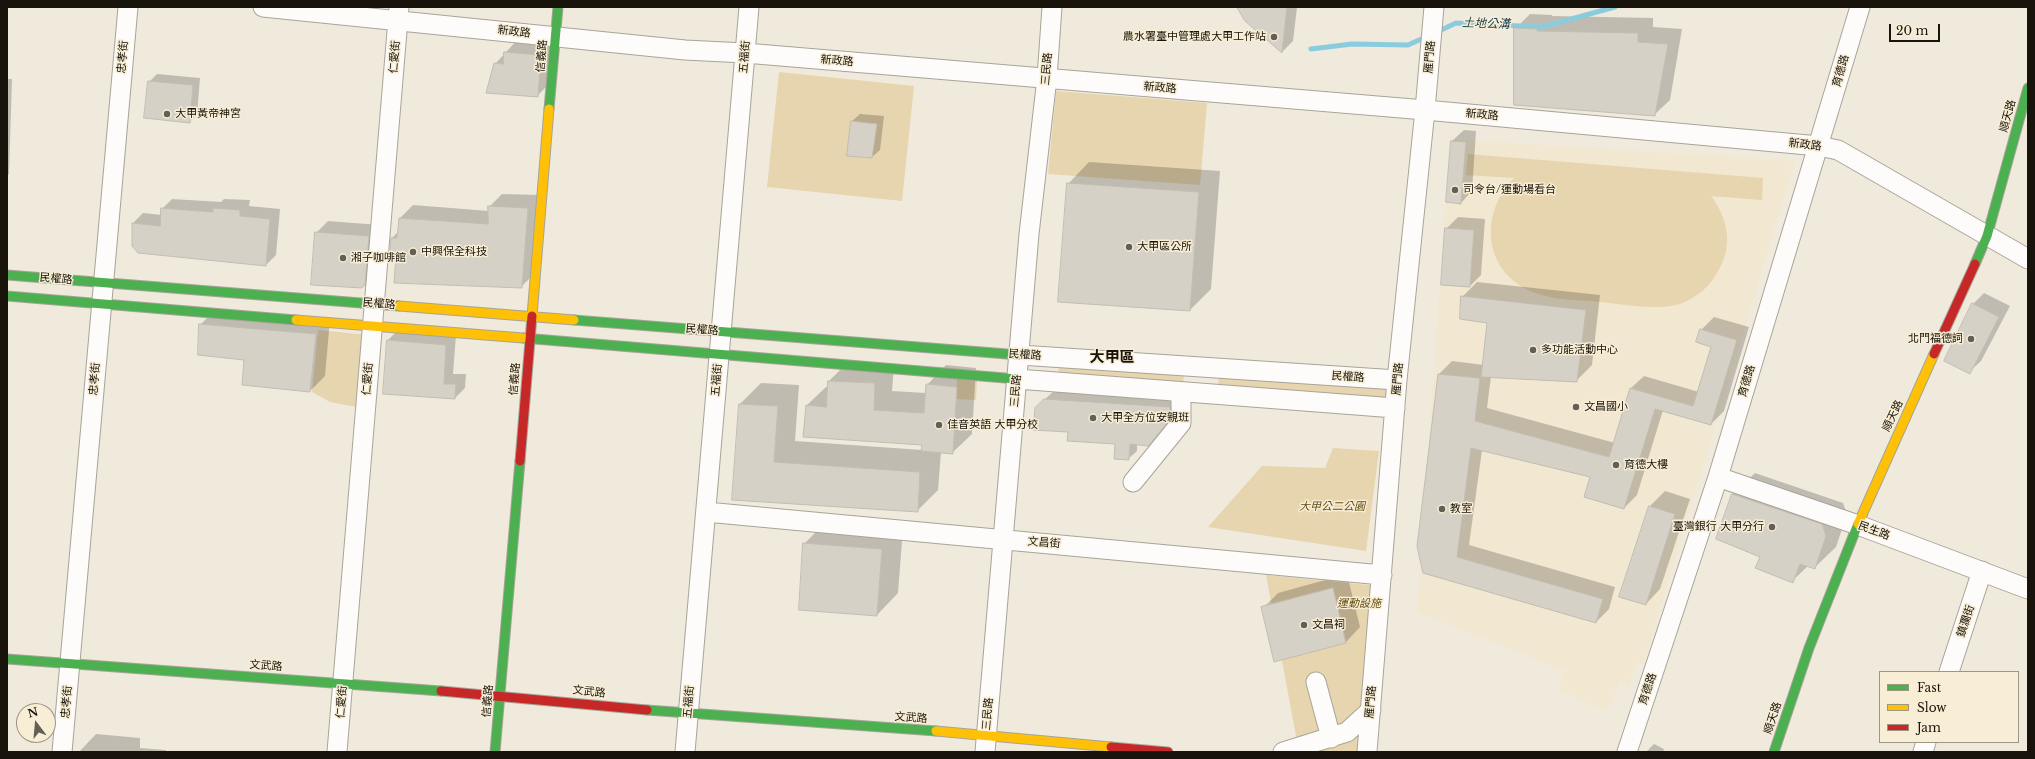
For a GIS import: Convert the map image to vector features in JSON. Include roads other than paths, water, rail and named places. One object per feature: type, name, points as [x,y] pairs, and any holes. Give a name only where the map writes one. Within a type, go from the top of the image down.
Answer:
[{"type":"street","name":"忠孝街","points":[[62,752],[128,7]]},
{"type":"street","name":"新政路","points":[[263,7],[398,14],[556,36],[685,50],[745,53],[1426,110],[1819,146],[1838,150],[2028,259]]},
{"type":"street","name":"信義路","points":[[495,752],[558,7]]},
{"type":"street","name":"五福街","points":[[685,752],[749,7]]},
{"type":"street","name":"三民路","points":[[985,744],[1018,379],[1029,234],[1052,7]]},
{"type":"street","name":"雁門路","points":[[1367,752],[1395,408],[1426,110],[1434,7]]},
{"type":"street","name":"育德路","points":[[1626,752],[1718,477],[1860,7]]},
{"type":"street","name":"仁愛街","points":[[337,752],[398,14]]},
{"type":"street","name":"順天路","points":[[1774,752],[1809,648],[1858,525],[1882,468],[1987,236],[2028,88]]},
{"type":"street","name":"民權路","points":[[7,275],[1020,355],[1398,380]]},
{"type":"street","name":"民權路","points":[[7,296],[719,355],[1395,408]]},
{"type":"street","points":[[1133,482],[1182,423],[1194,393],[1202,367]]},
{"type":"street","name":"民生路","points":[[1718,477],[1858,525],[2028,589]]},
{"type":"street","name":"文昌街","points":[[706,512],[1382,575]]},
{"type":"street","name":"鎮瀾街","points":[[1949,671],[1982,571]]},
{"type":"street","name":"文武路","points":[[7,658],[500,695],[985,744],[1168,752]]},
{"type":"street","points":[[1316,682],[1331,738]]},
{"type":"street","points":[[1283,752],[1347,732],[1371,710]]},
{"type":"waterway","name":"土地公溝","points":[[1437,32],[1456,23],[1542,27],[1615,7]]},
{"type":"waterway","name":"土地公溝","points":[[1311,49],[1352,44],[1408,45],[1428,36]]},
{"type":"place","name":"農水署臺中管理處大甲工作站","points":[[1274,37]]},
{"type":"place","name":"大甲黃帝神宮","points":[[167,114]]},
{"type":"place","name":"司令台/運動場看台","points":[[1455,190]]},
{"type":"place","name":"大甲區公所","points":[[1129,247]]},
{"type":"place","name":"中興保全科技","points":[[413,252]]},
{"type":"place","name":"湘子咖啡館","points":[[343,258]]},
{"type":"place","name":"北門福德詞","points":[[1971,339]]},
{"type":"place","name":"多功能活動中心","points":[[1533,350]]},
{"type":"place","name":"文昌國小","points":[[1576,407]]},
{"type":"place","name":"大甲全方位安親班","points":[[1093,418]]},
{"type":"place","name":"佳音英語 大甲分校","points":[[939,425]]},
{"type":"place","name":"育德大樓","points":[[1616,465]]},
{"type":"place","name":"教室","points":[[1442,509]]},
{"type":"place","name":"臺灣銀行 大甲分行","points":[[1772,527]]},
{"type":"place","name":"文昌祠","points":[[1304,625]]},
{"type":"district","name":"大甲區","points":[[1112,358]]},
{"type":"park label","name":"大甲公二公園","points":[[1332,507]]},
{"type":"park label","name":"運動設施","points":[[1359,604]]}]
